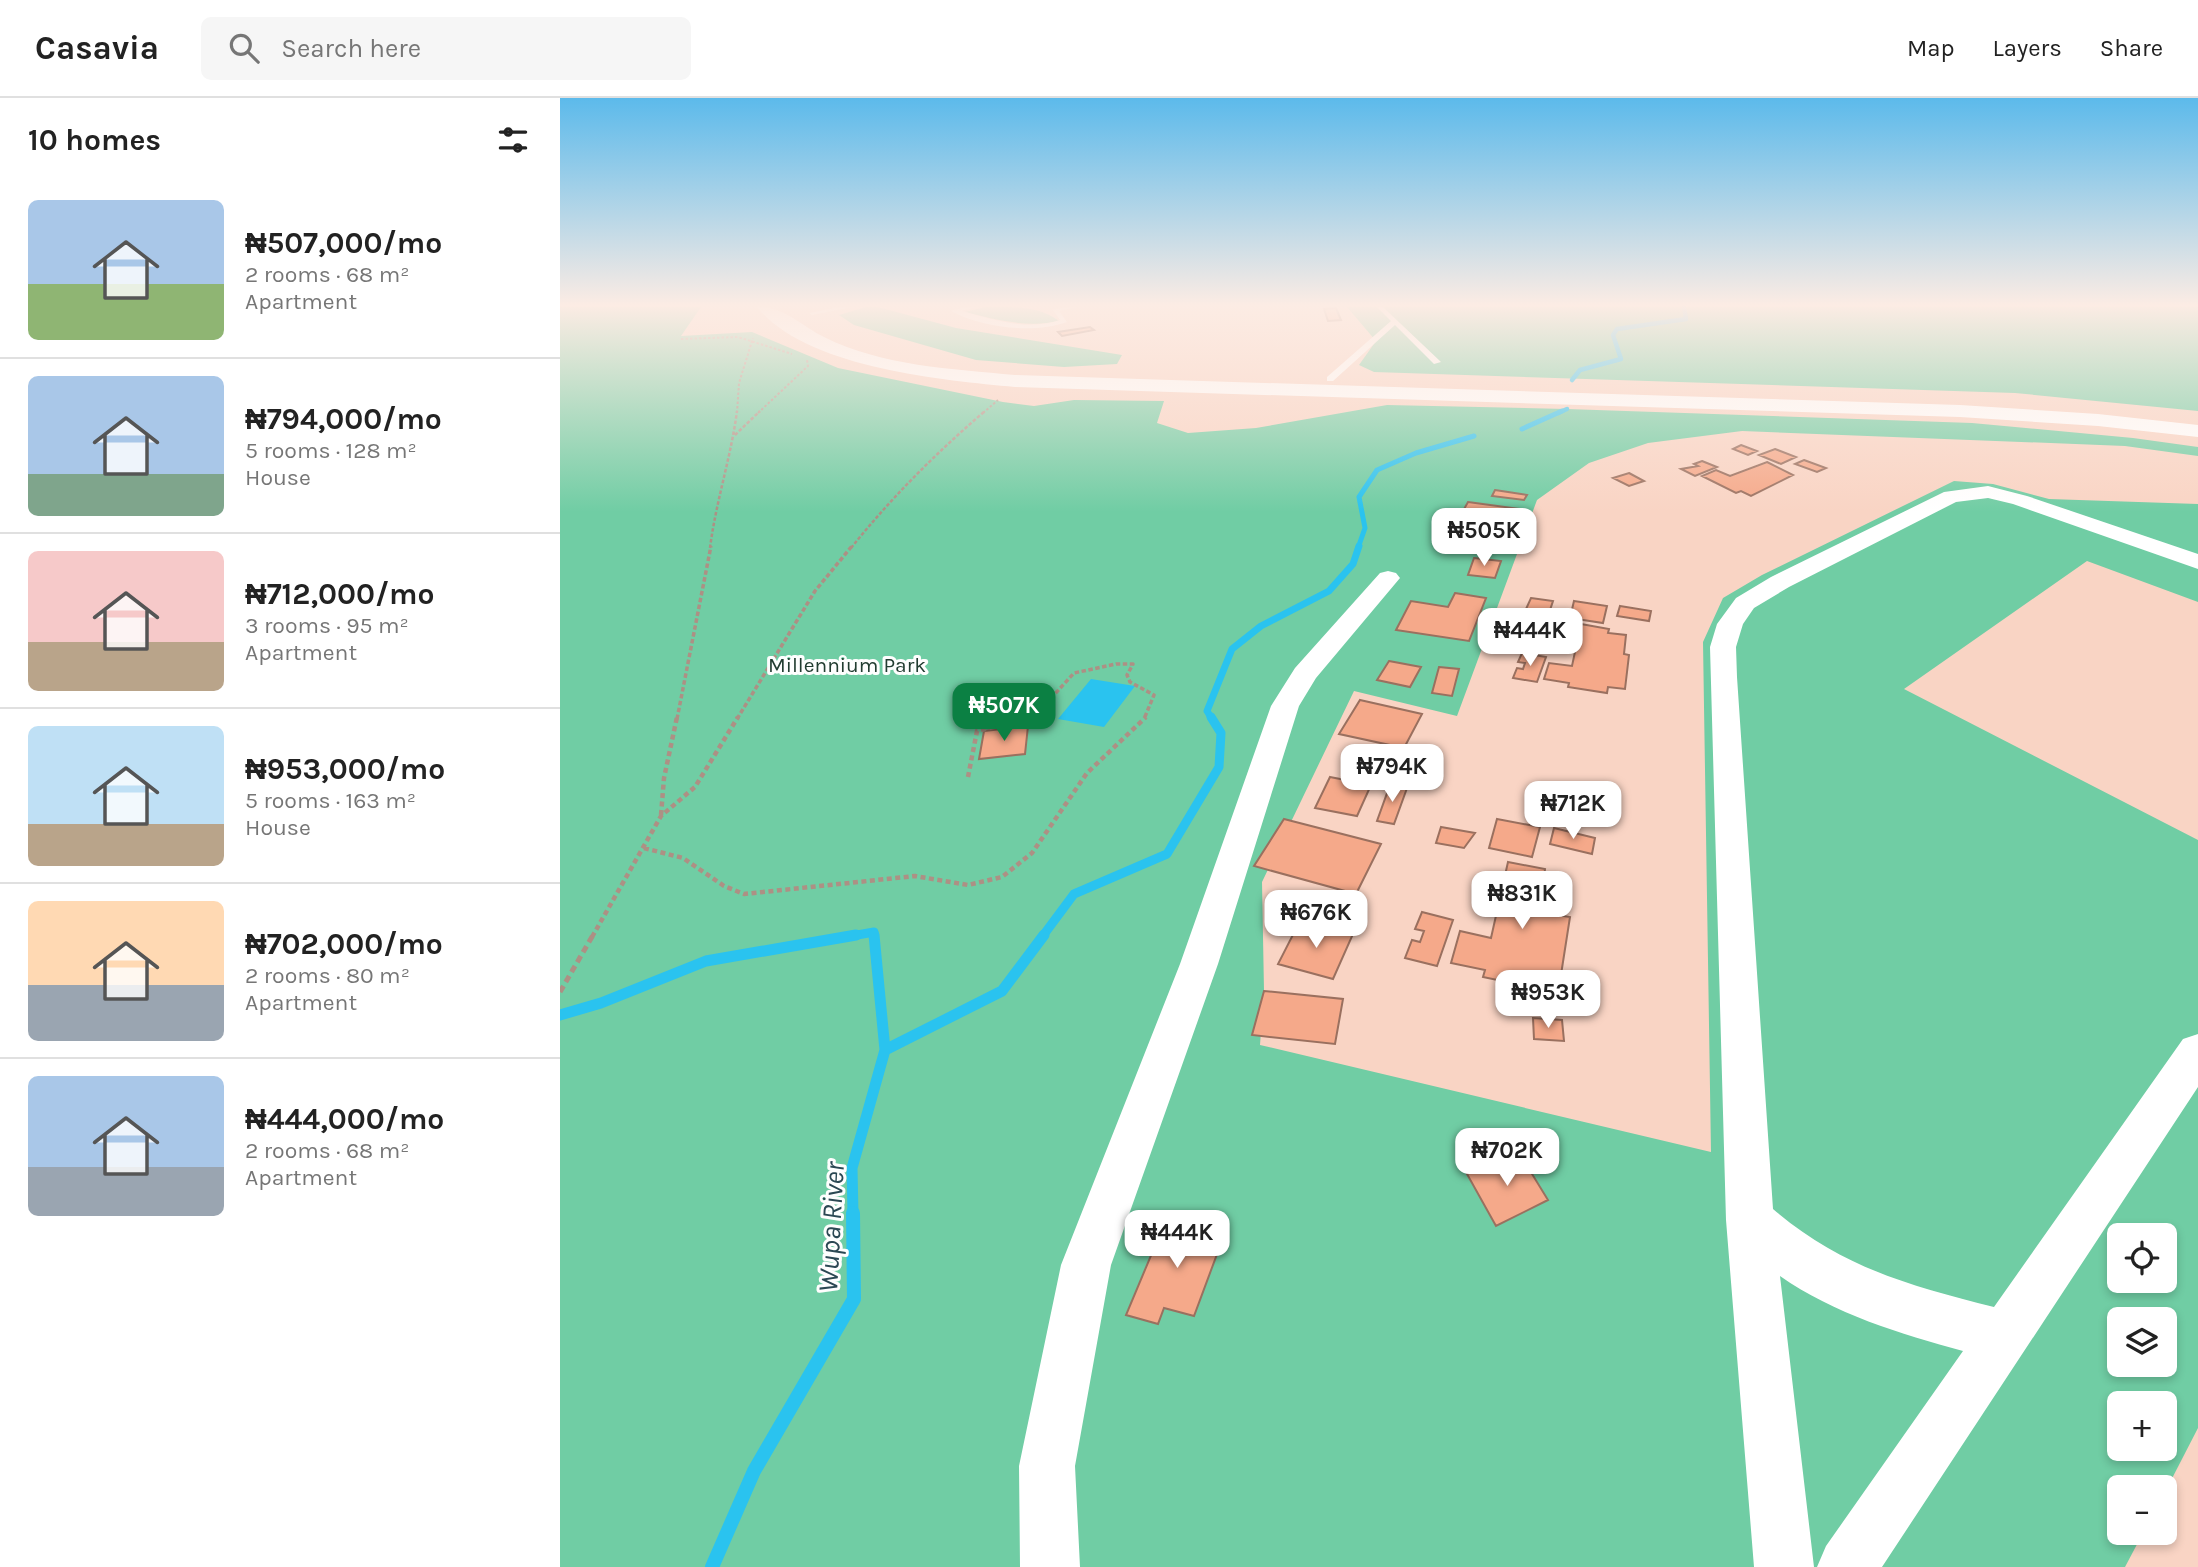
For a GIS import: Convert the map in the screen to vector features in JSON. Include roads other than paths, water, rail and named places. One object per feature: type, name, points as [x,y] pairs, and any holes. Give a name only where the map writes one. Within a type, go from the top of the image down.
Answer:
[{"type":"main road","points":[[967,376],[1014,381],[1372,387],[2068,408],[2198,417]]},
{"type":"main road","points":[[1237,376],[1330,379],[1372,387]]},
{"type":"main road","points":[[1709,399],[2098,419],[2198,431]]},
{"type":"main road","points":[[2068,408],[2198,423]]},
{"type":"main road","points":[[1895,409],[2198,439]]},
{"type":"street","points":[[1784,1567],[1750,1220],[1723,677],[1723,647],[1730,624],[1745,603],[1780,582],[1951,496],[1966,492],[1987,492],[2020,500],[2198,562]]},
{"type":"street","points":[[1050,1567],[1047,1466],[1086,1265],[1199,964],[1285,706],[1305,674],[1388,578]]},
{"type":"street","points":[[1847,1567],[2002,1335],[2198,1052]]},
{"type":"street","points":[[1750,1220],[1779,1249],[1824,1276],[1871,1298],[2002,1335]]},
{"type":"lane","points":[[1330,379],[1334,376]]},
{"type":"water","points":[[1091,679],[1135,686],[1104,727],[1058,719]]},
{"type":"waterway","points":[[1572,380],[1576,376]]},
{"type":"waterway","points":[[1558,413],[1567,409]]},
{"type":"waterway","points":[[1522,429],[1562,411]]},
{"type":"waterway","points":[[1358,548],[1365,528],[1359,497],[1377,470],[1416,453],[1474,436]]},
{"type":"waterway","points":[[1212,719],[1207,711],[1232,649],[1261,626],[1329,591],[1353,564],[1359,546]]},
{"type":"waterway","points":[[1042,937],[1074,894],[1167,854],[1219,767],[1221,733],[1211,717]]},
{"type":"waterway","name":"Wupa River","points":[[846,937],[874,932],[874,935]]},
{"type":"waterway","name":"Wupa River","points":[[560,1015],[601,1003],[706,961],[856,935]]},
{"type":"waterway","name":"Wupa River","points":[[874,935],[885,1050]]},
{"type":"waterway","points":[[885,1050],[1002,991],[1044,935]]},
{"type":"waterway","name":"Wupa River","points":[[853,1214],[852,1168],[885,1050]]},
{"type":"waterway","name":"Wupa River","points":[[712,1567],[754,1471],[854,1299],[853,1213]]},
{"type":"park label","name":"Millennium Park","points":[[847,665]]}]
